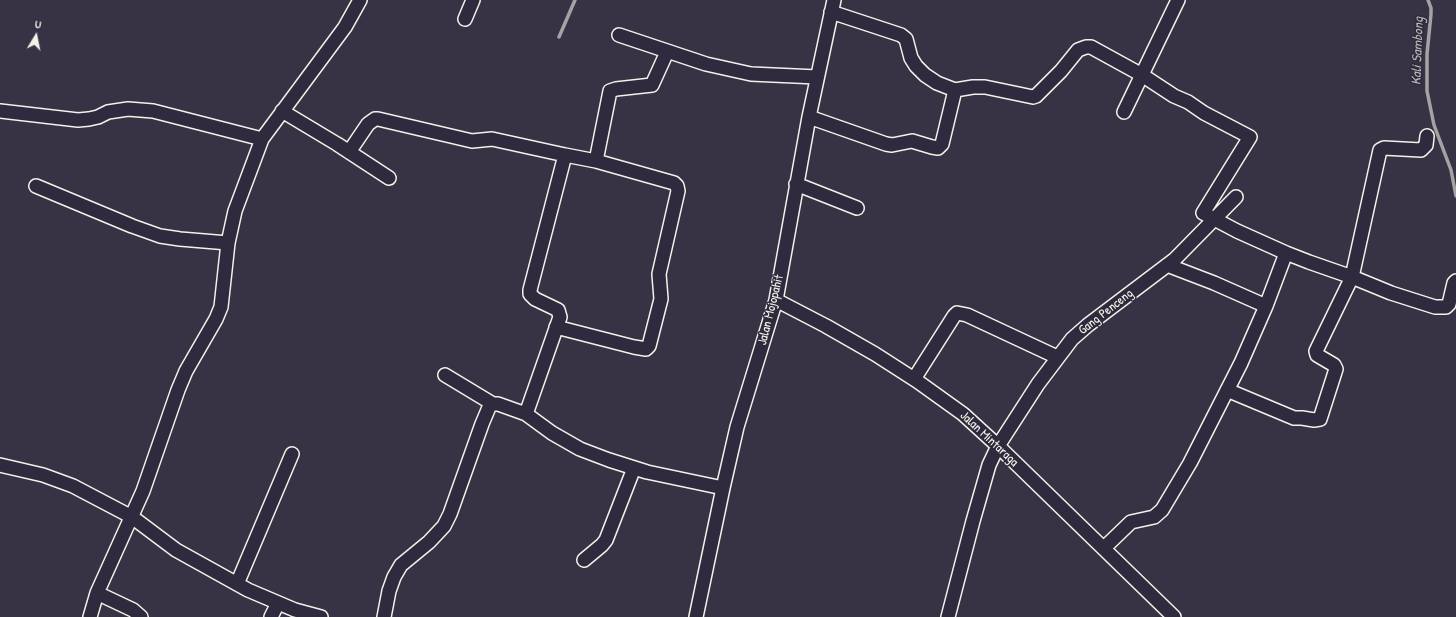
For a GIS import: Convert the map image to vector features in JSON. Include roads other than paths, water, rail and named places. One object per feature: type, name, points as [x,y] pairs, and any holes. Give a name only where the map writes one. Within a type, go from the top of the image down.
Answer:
[{"type":"street","points":[[90,617],[97,593],[132,517],[186,371],[216,319],[220,307],[228,243],[235,211],[262,140],[345,27],[360,0]]},
{"type":"street","points":[[465,19],[473,0]]},
{"type":"street","points":[[1124,112],[1178,0]]},
{"type":"street","points":[[833,6],[901,35],[906,39],[911,58],[916,66],[925,75],[937,83],[955,90],[973,86],[985,87],[1033,97],[1036,96],[1061,71],[1078,50],[1091,47],[1142,75],[1174,96],[1188,102],[1250,137],[1203,213],[1237,231],[1286,253],[1391,293],[1435,307],[1442,308],[1449,304],[1454,283],[1456,281]]},
{"type":"street","name":"Jalan Mojopahit","points":[[696,617],[737,427],[776,300],[796,184],[817,77],[833,6]]},
{"type":"street","points":[[619,35],[706,64],[751,74],[817,77]]},
{"type":"street","points":[[596,161],[610,91],[652,85],[667,52]]},
{"type":"street","points":[[809,117],[886,144],[892,145],[912,141],[938,148],[942,144],[955,90]]},
{"type":"street","points":[[0,110],[78,120],[89,119],[98,117],[108,112],[128,109],[153,111],[262,140]]},
{"type":"street","points":[[282,112],[389,178]]},
{"type":"street","points":[[349,152],[368,124],[375,119],[378,119],[477,141],[492,139],[596,161],[677,186],[678,191],[659,274],[661,299],[650,344],[647,348],[638,348],[556,327]]},
{"type":"street","points":[[1227,390],[1294,418],[1314,420],[1320,419],[1336,368],[1317,355],[1316,352],[1352,277],[1380,150],[1384,148],[1421,150],[1426,144],[1427,136]]},
{"type":"street","points":[[526,414],[560,317],[558,310],[535,299],[530,294],[530,290],[565,155]]},
{"type":"street","points":[[796,184],[857,208]]},
{"type":"street","points":[[36,186],[160,236],[228,243]]},
{"type":"street","name":"Gang Penceng","points":[[948,617],[982,486],[989,465],[998,446],[1034,390],[1057,357],[1072,339],[1088,325],[1167,265],[1236,197]]},
{"type":"street","points":[[1104,548],[1131,522],[1154,517],[1158,514],[1190,463],[1241,363],[1266,306],[1286,253]]},
{"type":"street","points":[[1167,265],[1214,283],[1266,306]]},
{"type":"street","name":"Jalan Mintaraga","points":[[776,300],[869,351],[914,379],[963,414],[1104,548],[1173,617]]},
{"type":"street","points":[[914,379],[957,313],[967,315],[1057,357]]},
{"type":"street","points":[[445,375],[493,404],[526,414],[552,433],[580,449],[634,468],[723,488]]},
{"type":"street","points":[[384,617],[389,591],[394,577],[401,565],[430,542],[444,526],[450,514],[484,417],[490,405],[493,404]]},
{"type":"street","points":[[237,584],[292,454]]},
{"type":"street","points":[[0,465],[43,475],[73,486],[132,517],[176,550],[237,584],[278,603],[321,617]]},
{"type":"street","points":[[584,560],[604,543],[634,468]]},
{"type":"street","points":[[97,593],[133,610],[141,617]]},
{"type":"street","points":[[271,617],[278,603]]},
{"type":"waterway","points":[[559,37],[575,0]]},
{"type":"waterway","name":"Kali Sambong","points":[[1428,0],[1431,8],[1431,14],[1427,54],[1427,91],[1434,125],[1451,170],[1456,196]]}]
